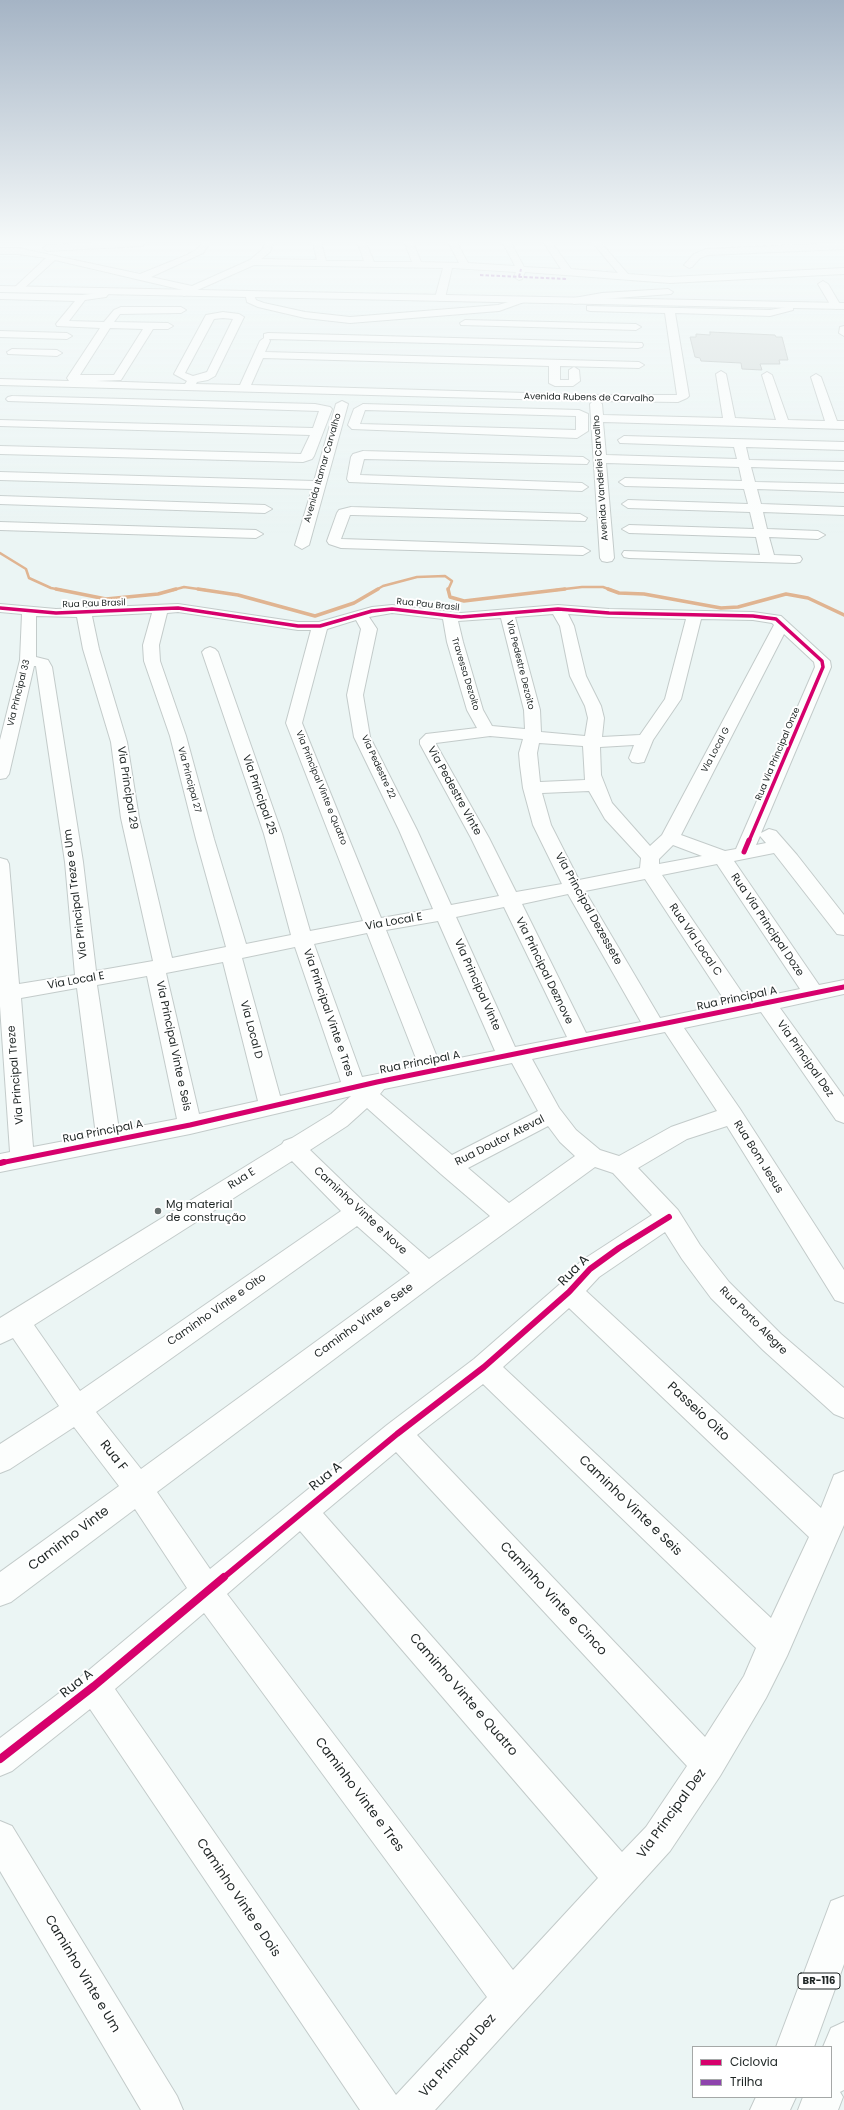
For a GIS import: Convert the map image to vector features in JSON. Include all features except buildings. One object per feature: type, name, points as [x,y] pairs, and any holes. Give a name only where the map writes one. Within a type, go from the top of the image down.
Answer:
[{"type":"main road","points":[[4,362],[21,341]]},
{"type":"main road","points":[[96,341],[72,378],[117,378],[140,341]]},
{"type":"main road","points":[[196,341],[179,374],[191,383],[210,376],[227,341]]},
{"type":"main road","points":[[244,388],[265,341]]},
{"type":"main road","points":[[382,372],[390,341]]},
{"type":"main road","points":[[469,341],[638,345]]},
{"type":"main road","points":[[259,355],[551,363],[640,369],[638,341]]},
{"type":"main road","name":"Avenida Rubens de Carvalho","points":[[0,382],[191,383],[244,388],[674,399],[683,397],[675,341]]},
{"type":"main road","points":[[550,344],[551,383],[573,383],[575,381],[574,370]]},
{"type":"main road","points":[[12,352],[56,353]]},
{"type":"main road","points":[[189,355],[220,356]]},
{"type":"main road","points":[[721,374],[730,422]]},
{"type":"main road","points":[[250,375],[265,375]]},
{"type":"main road","points":[[767,375],[783,423]]},
{"type":"main road","points":[[816,377],[832,425]]},
{"type":"main road","points":[[0,414],[24,382]]},
{"type":"main road","name":"Avenida Itamar Carvalho","points":[[302,545],[306,526],[345,391]]},
{"type":"main road","points":[[480,432],[485,395]]},
{"type":"main road","points":[[0,450],[303,458],[308,456],[326,409],[323,407],[12,398]]},
{"type":"main road","name":"Avenida Vanderlei Carvalho","points":[[596,398],[607,558]]},
{"type":"main road","points":[[158,455],[188,403]]},
{"type":"main road","points":[[364,407],[421,408],[582,414],[582,431],[577,434],[480,432],[360,427],[354,425],[360,409],[364,407]]},
{"type":"main road","points":[[418,429],[421,408]]},
{"type":"main road","points":[[598,418],[844,425]]},
{"type":"main road","points":[[0,424],[317,432]]},
{"type":"main road","points":[[624,440],[844,446]]},
{"type":"main road","points":[[739,443],[763,534],[768,559]]},
{"type":"main road","points":[[582,487],[494,489],[393,487],[354,480],[354,466],[357,457],[360,455],[402,450],[476,453],[583,461]]},
{"type":"main road","points":[[471,488],[476,453]]},
{"type":"main road","points":[[601,459],[844,466]]},
{"type":"main road","points":[[324,466],[354,466]]},
{"type":"main road","points":[[0,476],[318,485]]},
{"type":"main road","points":[[46,528],[79,479]]},
{"type":"main road","points":[[625,482],[844,488]]},
{"type":"main road","points":[[0,526],[255,538],[274,484]]},
{"type":"main road","points":[[0,500],[265,509]]},
{"type":"main road","points":[[628,504],[844,511]]},
{"type":"main road","points":[[580,518],[463,531],[338,543],[334,541],[344,513],[351,511],[463,531],[492,555],[584,551]]},
{"type":"main road","points":[[306,526],[338,527]]},
{"type":"main road","points":[[629,529],[818,535]]},
{"type":"main road","points":[[629,554],[795,559]]},
{"type":"main road","name":"Rua Pau Brasil","points":[[0,608],[29,612],[84,612],[161,609],[200,611],[286,625],[320,626],[360,615],[384,610],[399,609],[450,616],[558,609],[609,613],[768,618],[780,621],[782,624]]},
{"type":"main road","name":"Via Principal 27","points":[[161,609],[150,651],[152,661],[178,736],[234,953]]},
{"type":"main road","name":"Rua Via Local C","points":[[558,609],[567,626],[571,650],[578,676],[593,706],[596,718],[593,742],[592,775],[603,803],[649,864],[741,1008]]},
{"type":"main road","name":"Via Principal 33","points":[[0,774],[28,660],[30,630],[29,612]]},
{"type":"main road","name":"Via Principal 29","points":[[84,612],[91,649],[119,742],[130,818],[160,967]]},
{"type":"main road","name":"Via Pedestre Dezoito","points":[[507,613],[532,710],[533,735],[528,753],[532,788]]},
{"type":"main road","name":"Via Pedestre 22","points":[[360,615],[367,624],[368,629],[355,695],[362,737],[445,913]]},
{"type":"main road","name":"Travessa Dezoito","points":[[450,616],[455,642],[475,710],[484,725],[490,731]]},
{"type":"main road","points":[[638,758],[645,740],[673,700],[694,616]]},
{"type":"main road","name":"Rua Via Principal Onze","points":[[744,852],[823,667],[822,661],[782,624]]},
{"type":"main road","name":"Via Local G","points":[[649,864],[670,838],[782,624]]},
{"type":"main road","name":"Via Principal Vinte e Quatro","points":[[320,626],[294,723],[432,1071]]},
{"type":"main road","name":"Via Principal 25","points":[[210,652],[273,834],[302,939]]},
{"type":"main road","name":"Via Principal Treze e Um","points":[[28,660],[42,663],[44,667],[74,862],[86,979],[108,1141]]},
{"type":"main road","points":[[490,731],[533,735],[543,739],[593,742],[645,740]]},
{"type":"main road","name":"Via Pedestre Vinte","points":[[490,731],[432,738],[428,740],[428,744],[480,838],[509,900]]},
{"type":"main road","points":[[532,788],[596,785]]},
{"type":"main road","name":"Via Principal Dezessete","points":[[532,788],[542,825],[573,887],[662,1025]]},
{"type":"main road","points":[[758,822],[844,929]]},
{"type":"main road","points":[[670,838],[721,856]]},
{"type":"main road","name":"Via Local E","points":[[9,993],[160,967],[375,925],[445,913],[573,887],[649,864],[721,856],[778,846]]},
{"type":"main road","name":"Rua Via Principal Doze","points":[[721,856],[814,993]]},
{"type":"main road","points":[[0,864],[9,993]]},
{"type":"main road","name":"Via Principal Deznove","points":[[509,900],[580,1042]]},
{"type":"main road","name":"Via Principal Vinte","points":[[445,913],[513,1055]]},
{"type":"main road","name":"Via Principal Vinte e Tres","points":[[302,939],[366,1088]]},
{"type":"main road","name":"Via Local D","points":[[234,953],[271,1106]]},
{"type":"main road","name":"Via Principal Vinte e Seis","points":[[160,967],[190,1125]]},
{"type":"main road","name":"Rua Principal A","points":[[0,1163],[190,1125],[271,1106],[366,1088],[432,1071],[814,993],[841,992]]},
{"type":"main road","name":"Via Principal Treze","points":[[9,993],[22,1158]]},
{"type":"main road","name":"Via Principal Dez","points":[[766,1003],[844,1114]]},
{"type":"main road","name":"Rua Bom Jesus","points":[[662,1025],[732,1115],[844,1292]]},
{"type":"main road","name":"Rua Porto Alegre","points":[[513,1055],[551,1114],[568,1136],[592,1157],[621,1166],[643,1187],[669,1217],[691,1252],[720,1290],[772,1342],[844,1406]]},
{"type":"main road","points":[[366,1088],[449,1167],[509,1218]]},
{"type":"main road","name":"Rua E","points":[[9,1327],[292,1147],[342,1117],[366,1088]]},
{"type":"main road","name":"Rua Doutor Ateval","points":[[449,1167],[551,1114]]},
{"type":"main road","points":[[621,1166],[679,1133],[732,1115]]},
{"type":"main road","name":"Caminho Vinte e Nove","points":[[292,1147],[358,1212],[428,1274]]},
{"type":"main road","name":"Caminho Vinte e Sete","points":[[138,1488],[428,1274],[509,1218],[592,1157]]},
{"type":"main road","name":"Caminho Vinte e Oito","points":[[0,1460],[77,1409],[358,1212]]},
{"type":"main road","name":"Rua A","points":[[0,1759],[94,1686],[302,1511],[397,1434],[484,1367],[569,1292],[593,1266],[669,1217]]},
{"type":"main road","name":"Passeio Oito","points":[[569,1292],[826,1533]]},
{"type":"main road","name":"Rua F","points":[[9,1327],[77,1409],[138,1488],[207,1592]]},
{"type":"main road","name":"Caminho Vinte e Seis","points":[[484,1367],[776,1644]]},
{"type":"main road","name":"Caminho Vinte e Cinco","points":[[397,1434],[708,1764]]},
{"type":"main road","name":"Via Principal Dez","points":[[409,2110],[511,1998],[623,1879],[658,1839],[708,1764],[755,1687],[826,1533],[844,1485]]},
{"type":"main road","name":"Caminho Vinte","points":[[0,1591],[138,1488]]},
{"type":"main road","name":"Caminho Vinte e Quatro","points":[[302,1511],[623,1879]]},
{"type":"main road","name":"Caminho Vinte e Tres","points":[[207,1592],[511,1998]]},
{"type":"main road","name":"Caminho Vinte e Dois","points":[[94,1686],[383,2110]]},
{"type":"main road","name":"Caminho Vinte e Um","points":[[0,1838],[163,2110]]},
{"type":"main road","name":"BR-116","points":[[794,2046],[844,1914]]},
{"type":"main road","points":[[832,2073],[844,2041]]},
{"type":"main road","points":[[770,2110],[776,2098]]},
{"type":"main road","points":[[818,2110],[823,2098]]},
{"type":"waterway","points":[[0,553],[26,569],[29,578],[51,588],[106,599],[158,594],[176,589]]},
{"type":"waterway","points":[[376,590],[383,586],[417,577],[445,576],[452,581],[448,590]]},
{"type":"waterway","points":[[173,590],[184,587],[198,589]]},
{"type":"waterway","points":[[556,590],[582,587],[603,587],[611,590]]},
{"type":"waterway","points":[[198,589],[205,590]]},
{"type":"waterway","points":[[198,589],[238,595],[315,616],[354,603],[378,589]]},
{"type":"waterway","points":[[448,590],[450,597],[464,601],[565,589]]},
{"type":"waterway","points":[[608,589],[619,593],[644,594],[721,608],[738,607],[786,594],[808,598],[844,615]]},
{"type":"cycle path","points":[[0,608],[56,613],[178,608],[298,626],[320,626],[372,611],[392,609],[461,617],[558,609],[609,613],[753,616],[776,619],[822,661],[823,667],[744,852]]},
{"type":"cycle path","points":[[0,1163],[190,1125],[377,1082],[580,1042],[844,987]]},
{"type":"cycle path","points":[[0,1759],[94,1686],[302,1511],[397,1434],[484,1367],[569,1292],[590,1269],[619,1248],[669,1217]]},
{"type":"place","name":"Mg material de construção","points":[[158,1211]]}]
